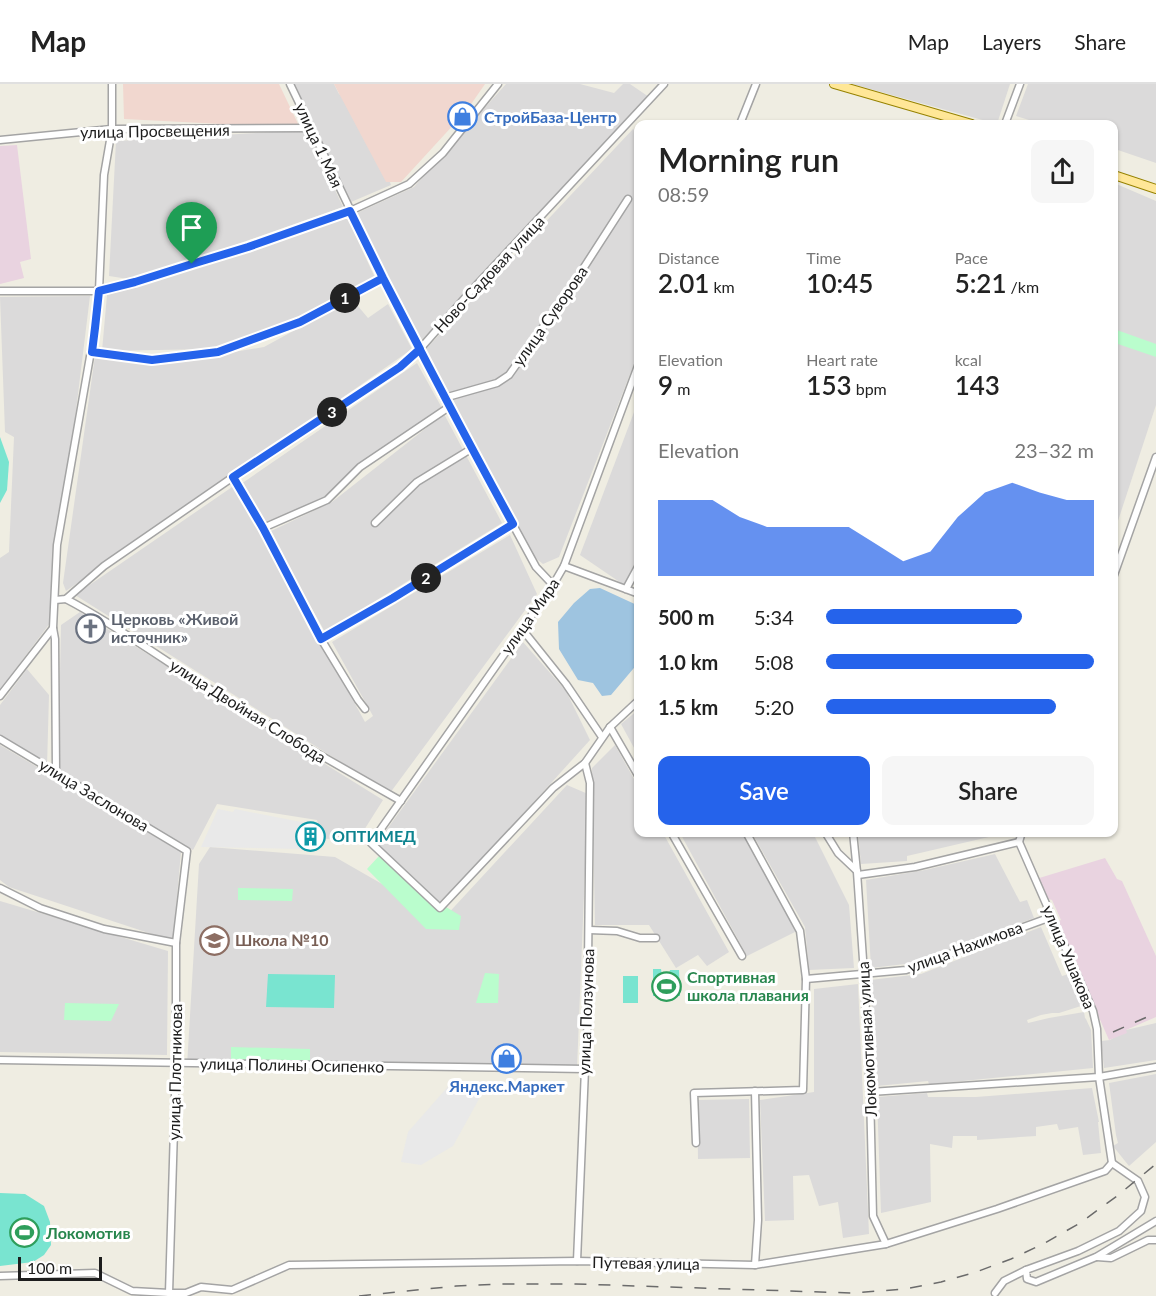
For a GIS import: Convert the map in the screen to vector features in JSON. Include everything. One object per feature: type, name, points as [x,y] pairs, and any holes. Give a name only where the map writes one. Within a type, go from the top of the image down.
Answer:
[{"type":"main road","points":[[834,84],[956,120]]},
{"type":"main road","points":[[1118,176],[1156,189]]},
{"type":"street","points":[[56,772],[53,628],[57,545],[95,328],[99,291],[104,175],[112,129],[112,84]]},
{"type":"street","name":"улица 1 Мая","points":[[290,84],[350,211],[444,398],[536,567],[554,585]]},
{"type":"street","points":[[0,291],[99,291],[248,247],[350,211],[409,184],[443,153],[498,84]]},
{"type":"street","name":"Ново-Садовая улица","points":[[55,600],[66,598],[104,566],[233,477],[400,367],[420,349],[664,84]]},
{"type":"street","points":[[742,120],[756,84]]},
{"type":"street","points":[[1006,120],[1020,84]]},
{"type":"street","name":"улица Просвещения","points":[[0,140],[112,129],[279,130],[311,128]]},
{"type":"street","name":"улица Суворова","points":[[444,398],[497,383],[509,375],[570,289],[628,200]]},
{"type":"street","points":[[92,352],[152,360],[218,352],[300,322],[383,278]]},
{"type":"street","name":"улица Мира","points":[[585,763],[553,788],[440,908],[371,843],[554,585],[564,566],[634,377]]},
{"type":"street","points":[[263,528],[327,500],[360,467],[449,407]]},
{"type":"street","points":[[375,524],[417,482],[471,449]]},
{"type":"street","points":[[1118,563],[1156,457]]},
{"type":"street","points":[[233,477],[263,528],[321,639],[365,709]]},
{"type":"street","points":[[321,639],[393,598],[513,524]]},
{"type":"street","points":[[564,566],[634,592]]},
{"type":"street","points":[[626,588],[634,574]]},
{"type":"street","name":"улица Двойная Слобода","points":[[66,598],[216,693],[401,801]]},
{"type":"street","points":[[0,696],[53,628]]},
{"type":"street","points":[[522,629],[566,684],[602,737]]},
{"type":"street","points":[[585,763],[610,727],[634,705]]},
{"type":"street","points":[[610,727],[634,768]]},
{"type":"street","name":"улица Заслонова","points":[[0,739],[187,850]]},
{"type":"street","name":"улица Ползунова","points":[[577,1261],[587,1054],[589,930],[590,783],[585,763]]},
{"type":"street","points":[[674,837],[742,956]]},
{"type":"street","points":[[696,1143],[694,1093],[803,1090],[806,979],[800,931],[749,837]]},
{"type":"street","points":[[828,837],[838,853],[857,874],[915,867],[1019,842],[1020,837]]},
{"type":"street","name":"Локомотивная улица","points":[[853,837],[864,974],[873,1216],[886,1244]]},
{"type":"street","name":"улица Ушакова","points":[[1019,842],[1095,1021],[1099,1077],[1112,1163]]},
{"type":"street","name":"улица Плотникова","points":[[168,1293],[176,1063],[176,943],[187,850]]},
{"type":"street","points":[[0,888],[40,908],[104,929],[176,943]]},
{"type":"street","name":"улица Нахимова","points":[[806,979],[906,970],[1051,917]]},
{"type":"street","points":[[589,930],[617,931],[640,938],[656,938]]},
{"type":"street","name":"улица Полины Осипенко","points":[[0,1060],[585,1069]]},
{"type":"street","points":[[870,1092],[1099,1077],[1156,1067]]},
{"type":"street","points":[[755,1091],[759,1220],[755,1264]]},
{"type":"street","points":[[995,1293],[1004,1281],[1026,1270],[1078,1251],[1119,1231],[1141,1211],[1145,1197],[1138,1180],[1112,1163]]},
{"type":"street","name":"Путевая улица","points":[[0,1276],[95,1273],[132,1291],[186,1293],[201,1287],[232,1290],[289,1265],[577,1261],[755,1264],[886,1244],[997,1209],[1105,1171],[1112,1163]]},
{"type":"street","points":[[1026,1270],[1027,1279],[1036,1282],[1096,1257],[1156,1221]]},
{"type":"street","points":[[1096,1257],[1111,1258],[1148,1240],[1156,1240]]},
{"type":"shaded area","points":[[123,84],[279,84],[300,128],[124,119]]},
{"type":"shaded area","points":[[293,84],[334,84],[339,94],[367,113],[391,185],[351,202]]},
{"type":"shaded area","points":[[334,84],[485,84],[467,110],[401,182],[386,182]]},
{"type":"shaded area","points":[[506,84],[580,84],[614,93],[623,84],[630,84],[649,97],[419,343],[357,213],[414,187]]},
{"type":"shaded area","points":[[852,84],[1010,84],[998,120],[982,120]]},
{"type":"shaded area","points":[[1028,84],[1156,84],[1156,163],[1118,150],[1118,120],[1029,120],[1016,116]]},
{"type":"shaded area","points":[[307,130],[343,207],[135,280],[109,276],[116,141]]},
{"type":"shaded area","points":[[634,130],[634,364],[559,557],[543,564],[533,556],[425,350]]},
{"type":"shaded area","points":[[17,145],[31,259],[20,262],[24,278],[0,284],[0,146]]},
{"type":"shaded area","points":[[1118,185],[1156,201],[1156,405],[1118,521]]},
{"type":"shaded area","points":[[346,215],[376,280],[300,320],[214,349],[102,351],[107,295]]},
{"type":"shaded area","points":[[90,296],[50,623],[0,690],[0,558],[9,552],[14,437],[5,432],[0,297]]},
{"type":"shaded area","points":[[352,299],[368,318],[388,304],[412,349],[66,591],[63,583],[95,356],[186,360],[264,347]]},
{"type":"shaded area","points":[[417,363],[442,408],[359,465],[322,499],[267,524],[241,484]]},
{"type":"shaded area","points":[[634,412],[634,565],[624,585],[580,555]]},
{"type":"shaded area","points":[[444,414],[502,523],[325,632],[269,532],[332,502]]},
{"type":"shaded area","points":[[0,437],[9,462],[7,490],[0,503]]},
{"type":"shaded area","points":[[235,485],[365,722],[373,716],[332,642],[510,535],[537,594],[390,793],[75,595]]},
{"type":"shaded area","points":[[600,588],[634,604],[634,668],[611,695],[602,696],[593,683],[578,680],[559,649],[558,622],[590,589]]},
{"type":"shaded area","points":[[80,612],[383,800],[359,838],[322,839],[317,820],[217,804],[193,850],[58,771],[61,625]]},
{"type":"shaded area","points":[[523,642],[566,691],[590,740],[440,906],[377,843]]},
{"type":"shaded area","points":[[27,669],[49,695],[47,767],[0,735],[0,705]]},
{"type":"shaded area","points":[[634,713],[634,748],[621,724]]},
{"type":"shaded area","points":[[0,745],[181,852],[173,941],[9,887],[0,880]]},
{"type":"shaded area","points":[[615,745],[634,779],[634,837],[665,837],[729,952],[707,966],[698,955],[676,968],[649,925],[595,925],[592,768]]},
{"type":"shaded area","points":[[567,785],[588,794],[577,1069],[530,1071],[187,1066],[199,864],[210,847],[335,857],[443,919]]},
{"type":"shaded area","points":[[218,809],[233,812],[235,809],[306,823],[302,849],[201,847]]},
{"type":"shaded area","points":[[682,837],[745,837],[797,931],[747,956]]},
{"type":"shaded area","points":[[754,837],[815,837],[849,905],[854,968],[809,970],[805,927]]},
{"type":"shaded area","points":[[858,837],[989,837],[907,856],[907,861],[861,864]]},
{"type":"shaded area","points":[[995,854],[1020,902],[1027,900],[1034,918],[924,959],[871,968],[866,880],[925,870]]},
{"type":"shaded area","points":[[1105,858],[1117,879],[1122,881],[1156,956],[1156,1017],[1109,1040],[1057,922],[1061,920],[1052,900],[1045,898],[1036,879]]},
{"type":"shaded area","points":[[0,901],[168,951],[167,1055],[0,1052]]},
{"type":"shaded area","points":[[1041,927],[1062,976],[1069,974],[1081,1006],[1059,1013],[1041,1015],[1027,1020],[1028,1023],[1084,1012],[1091,1030],[1093,1068],[933,1084],[929,1084],[928,1081],[877,1086],[870,980],[921,974]]},
{"type":"shaded area","name":"Спортивная школа плавания","points":[[653,969],[661,969],[662,975],[669,975],[670,970],[679,970],[680,996],[653,996]]},
{"type":"shaded area","points":[[268,974],[335,975],[334,1008],[266,1007]]},
{"type":"shaded area","points":[[623,976],[638,976],[638,1003],[623,1003]]},
{"type":"shaded area","points":[[858,984],[869,1234],[843,1238],[838,1202],[819,1206],[809,1175],[793,1176],[794,1220],[765,1221],[760,1100],[814,1092],[814,989]]},
{"type":"shaded area","points":[[1156,1023],[1156,1060],[1104,1068],[1101,1041],[1110,1040],[1126,1030]]},
{"type":"shaded area","points":[[1156,1074],[1156,1142],[1129,1166],[1113,1146],[1118,1143],[1109,1083]]},
{"type":"shaded area","points":[[481,1081],[479,1099],[453,1146],[421,1165],[401,1162],[408,1132],[452,1082]]},
{"type":"shaded area","points":[[1092,1088],[1099,1122],[1101,1153],[1083,1155],[1078,1127],[1059,1130],[1057,1124],[1036,1127],[1036,1136],[977,1140],[977,1136],[953,1136],[952,1148],[930,1144],[931,1202],[881,1213],[877,1097],[927,1093],[928,1097],[976,1097]]},
{"type":"shaded area","points":[[749,1099],[750,1158],[698,1159],[697,1100]]},
{"type":"shaded area","name":"Локомотив","points":[[0,1193],[25,1194],[44,1206],[50,1222],[51,1245],[44,1255],[33,1262],[0,1266]]},
{"type":"green space","points":[[1118,330],[1156,344],[1156,357],[1118,344]]},
{"type":"green space","points":[[379,856],[440,912],[446,907],[461,916],[459,930],[426,929],[367,869]]},
{"type":"green space","points":[[238,888],[293,889],[292,901],[238,900]]},
{"type":"green space","points":[[485,973],[499,974],[498,1003],[476,1003]]},
{"type":"green space","points":[[65,1003],[119,1004],[111,1021],[64,1020]]},
{"type":"green space","points":[[231,1047],[310,1049],[310,1061],[231,1059]]},
{"type":"railway","points":[[1113,1032],[1156,1013]]},
{"type":"railway","points":[[359,1296],[499,1284],[576,1284],[852,1293],[905,1289],[976,1272],[1045,1243],[1080,1223],[1156,1164]]},
{"type":"place","name":"СтройБаза-Центр","points":[[463,117]]},
{"type":"place","name":"Церковь «Живой источник»","points":[[90,628]]},
{"type":"place","name":"ОПТИМЕД","points":[[311,836]]},
{"type":"place","name":"Школа №10","points":[[214,940]]},
{"type":"place","name":"Спортивная школа плавания","points":[[666,986]]},
{"type":"place","name":"Яндекс.Маркет","points":[[507,1058]]},
{"type":"place","name":"Локомотив","points":[[25,1233]]},
{"type":"route","points":[[192,264],[99,291],[92,352],[152,360],[218,352],[300,322],[383,278],[420,349],[444,398],[513,524],[393,598],[321,639],[263,528],[233,477],[400,367],[420,349],[350,211],[192,264]]}]
